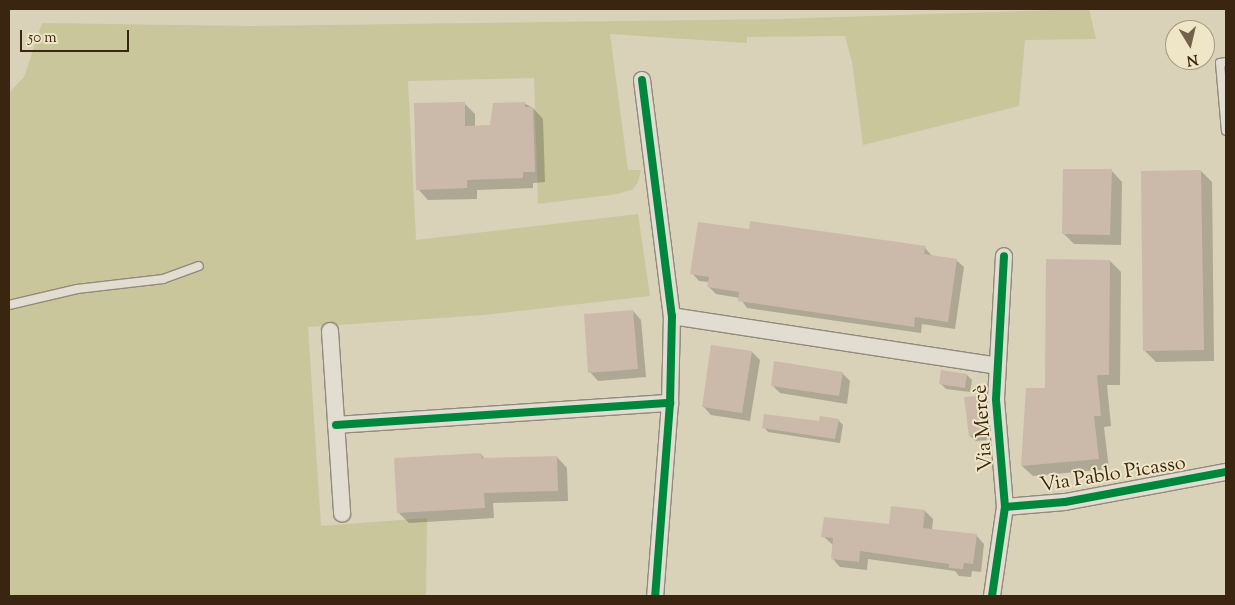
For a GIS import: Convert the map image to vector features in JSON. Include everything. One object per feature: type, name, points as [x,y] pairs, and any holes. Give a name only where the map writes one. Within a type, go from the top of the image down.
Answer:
[{"type":"street","points":[[642,80],[672,316],[670,403],[660,596]]},
{"type":"street","name":"Via Mercè","points":[[992,596],[1005,507],[996,399],[1004,256]]},
{"type":"street","points":[[672,316],[997,366]]},
{"type":"street","points":[[330,331],[342,514]]},
{"type":"street","points":[[336,425],[670,403]]},
{"type":"street","name":"Via Pablo Picasso","points":[[1005,507],[1065,502],[1226,472]]},
{"type":"lane","points":[[1226,62],[1220,63],[1226,130]]},
{"type":"lane","points":[[9,305],[77,289],[163,279],[199,266]]},
{"type":"shaded area","points":[[1089,9],[1096,39],[1025,40],[1019,106],[863,145],[852,62],[845,36],[747,37],[747,43],[610,34],[628,170],[641,170],[638,182],[633,189],[618,194],[538,204],[534,78],[408,81],[416,240],[638,214],[650,296],[484,315],[308,327],[321,526],[427,518],[426,596],[9,596],[9,93],[24,77],[42,23],[248,26],[778,19]]},
{"type":"building","points":[[465,102],[465,126],[490,125],[493,103],[525,102],[525,107],[533,107],[535,172],[523,172],[523,178],[467,180],[467,188],[416,190],[414,103]]},
{"type":"building","points":[[1063,169],[1112,169],[1110,235],[1062,234]]},
{"type":"building","points":[[1201,170],[1204,350],[1143,351],[1141,171]]},
{"type":"building","points":[[750,221],[926,246],[924,254],[957,259],[948,322],[915,317],[914,327],[738,301],[739,292],[707,287],[709,277],[690,274],[698,222],[749,229]]},
{"type":"building","points":[[1046,259],[1110,260],[1109,375],[1097,375],[1101,416],[1094,416],[1099,459],[1021,466],[1026,388],[1045,388]]},
{"type":"building","points":[[633,310],[638,369],[588,373],[584,314]]},
{"type":"building","points":[[711,345],[752,351],[742,413],[702,407]]},
{"type":"building","points":[[774,361],[843,372],[839,396],[771,386]]},
{"type":"building","points":[[941,370],[967,374],[965,388],[939,384]]},
{"type":"building","points":[[978,396],[982,435],[969,436],[964,397]]},
{"type":"building","points":[[764,414],[819,421],[820,416],[839,419],[835,439],[762,428]]},
{"type":"building","points":[[481,453],[482,458],[557,456],[558,491],[484,493],[485,508],[397,513],[394,458]]},
{"type":"building","points":[[891,506],[925,510],[923,528],[977,534],[973,564],[964,563],[963,569],[949,568],[949,564],[860,551],[859,562],[831,559],[833,538],[821,537],[824,517],[889,524]]},
{"type":"cycle path","points":[[642,80],[672,316],[670,403],[655,596]]},
{"type":"cycle path","points":[[992,596],[1005,507],[996,399],[1004,256]]},
{"type":"cycle path","points":[[336,425],[670,403]]},
{"type":"cycle path","points":[[1005,507],[1065,502],[1226,472]]}]
